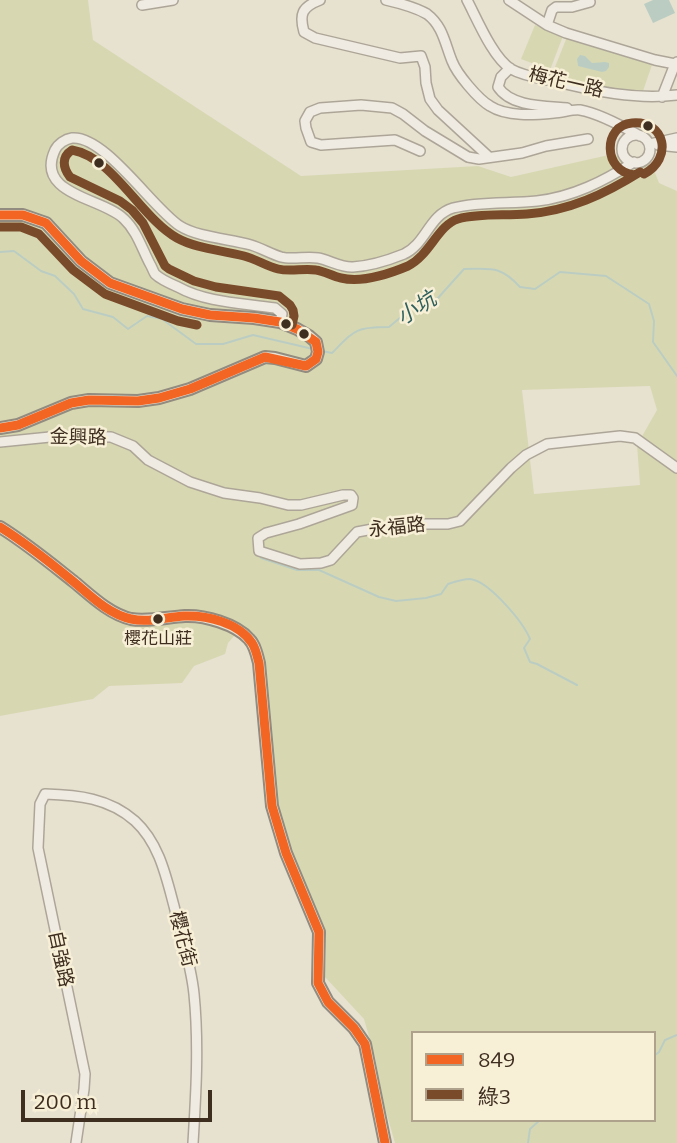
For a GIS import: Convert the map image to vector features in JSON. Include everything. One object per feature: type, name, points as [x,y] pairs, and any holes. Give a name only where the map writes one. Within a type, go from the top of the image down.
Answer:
[{"type":"main road","points":[[0,215],[23,215],[46,223],[81,261],[110,283],[182,309],[210,315],[280,322],[309,336],[316,342],[318,352],[316,359],[306,366],[265,357],[159,398],[71,402],[18,425],[0,428]]},
{"type":"main road","points":[[0,527],[23,541],[102,604],[120,614],[132,619],[187,616],[206,618],[227,625],[248,638],[255,649],[259,663],[272,806],[286,853],[319,932],[318,983],[328,1002],[354,1028],[365,1044],[385,1143]]},
{"type":"street","points":[[142,5],[173,0]]},
{"type":"street","points":[[320,0],[303,11],[300,18],[304,32],[315,38],[400,58],[421,56],[430,99],[438,110],[489,157]]},
{"type":"street","points":[[386,0],[427,15],[445,36],[452,63],[490,107],[508,113],[527,114],[579,110]]},
{"type":"street","name":"梅花一路","points":[[467,0],[495,53],[509,68],[534,77],[620,95],[677,95]]},
{"type":"street","points":[[509,0],[547,25],[566,33],[676,63],[662,97]]},
{"type":"street","points":[[547,25],[552,10],[556,7],[572,7],[590,2]]},
{"type":"street","points":[[509,68],[501,77],[498,87],[507,96],[526,103],[579,110],[619,124],[650,144],[676,144]]},
{"type":"street","points":[[420,151],[396,140],[321,145],[311,142],[305,121],[310,112],[336,105],[392,108],[468,157],[479,159],[589,139]]},
{"type":"street","points":[[619,124],[626,140]]},
{"type":"street","points":[[640,136],[632,135],[622,147],[630,162],[643,161],[649,155],[676,144]]},
{"type":"street","points":[[280,322],[282,314],[275,307],[205,298],[180,289],[155,274],[137,236],[123,217],[71,192],[57,181],[52,170],[52,157],[57,145],[71,138],[85,140],[104,152],[138,182],[177,225],[190,232],[251,245],[282,257],[317,258],[351,267],[406,253],[418,245],[438,216],[451,209],[564,196],[608,179],[634,162]]},
{"type":"street","points":[[649,155],[650,144]]},
{"type":"street","points":[[608,179],[624,155]]},
{"type":"street","name":"金興路","points":[[0,442],[60,436],[111,437],[133,446],[148,460]]},
{"type":"street","name":"永福路","points":[[148,460],[198,486],[224,494],[260,498],[288,505],[351,495],[352,505],[258,538],[259,551],[300,564],[331,560],[357,533],[373,529],[396,529],[460,521],[511,468],[526,455],[547,444],[620,436],[635,438],[677,468]]},
{"type":"street","name":"自強路","points":[[65,795],[45,794],[40,804],[38,848],[85,1074],[76,1143]]},
{"type":"street","name":"櫻花街","points":[[65,795],[84,796],[101,802],[134,820],[148,835],[165,871],[194,993],[197,1038],[193,1143]]},
{"type":"green space","points":[[0,0],[88,0],[93,40],[301,176],[478,166],[511,177],[613,154],[652,165],[659,183],[677,191],[677,1143],[395,1143],[364,1019],[325,977],[326,933],[288,843],[279,809],[264,704],[262,647],[252,634],[240,629],[228,643],[225,654],[194,666],[182,683],[109,686],[93,699],[0,716]],"holes":[[[650,386],[657,410],[637,445],[640,485],[534,494],[522,390]]]},
{"type":"green space","points":[[535,25],[563,36],[550,70],[521,59]]},
{"type":"green space","points":[[567,37],[653,62],[643,91],[608,90],[551,77]]},
{"type":"shaded area","points":[[653,0],[669,0],[675,13],[653,23],[644,4]]},
{"type":"shaded area","points":[[580,55],[592,63],[609,63],[609,67],[602,72],[578,66],[577,59]]},
{"type":"waterway","name":"小坑","points":[[0,252],[14,251],[41,271],[55,276],[74,294],[83,309],[113,317],[128,329],[147,316],[162,319],[196,344],[223,344],[253,335],[313,349]]},
{"type":"waterway","name":"小坑","points":[[322,351],[332,353],[356,331],[389,327],[413,307],[438,298],[464,269],[495,270],[507,275],[520,287],[535,289],[560,272],[606,276],[649,304],[654,321],[653,342],[677,376]]},
{"type":"waterway","points":[[261,558],[297,570],[319,570],[379,597],[396,601],[441,594],[448,584],[459,581],[478,581],[504,603],[526,632],[530,639],[524,648],[530,662],[577,685]]},
{"type":"waterway","points":[[656,1054],[665,1040],[677,1035]]},
{"type":"waterway","points":[[528,1143],[530,1129],[538,1122]]},
{"type":"transit line","name":"綠3","points":[[635,175],[624,172],[617,166],[610,149],[616,132],[622,126],[632,123],[652,128],[662,142],[659,159],[644,174]]},
{"type":"transit line","name":"綠3","points":[[292,325],[293,310],[279,296],[216,287],[194,281],[169,269],[143,223],[132,210],[120,201],[70,177],[65,166],[66,156],[72,150],[101,164],[151,217],[185,242],[244,256],[278,269],[316,270],[349,279],[375,277],[408,266],[422,255],[445,227],[458,219],[557,209],[600,194],[640,172]]},
{"type":"transit line","name":"849","points":[[0,215],[23,215],[46,223],[81,261],[110,283],[182,309],[210,315],[280,322],[297,329],[316,342],[318,352],[316,359],[306,366],[265,357],[190,389],[159,398],[71,403],[18,425],[0,428]]},
{"type":"transit line","name":"綠3","points":[[0,227],[21,227],[39,234],[73,270],[105,294],[178,321],[197,325]]},
{"type":"transit line","name":"849","points":[[0,527],[114,613],[138,620],[184,616],[212,619],[231,625],[252,643],[259,663],[272,806],[286,853],[319,932],[318,983],[328,1002],[354,1028],[365,1044],[385,1143]]},
{"type":"place","name":"櫻花山莊","points":[[158,619]]}]
